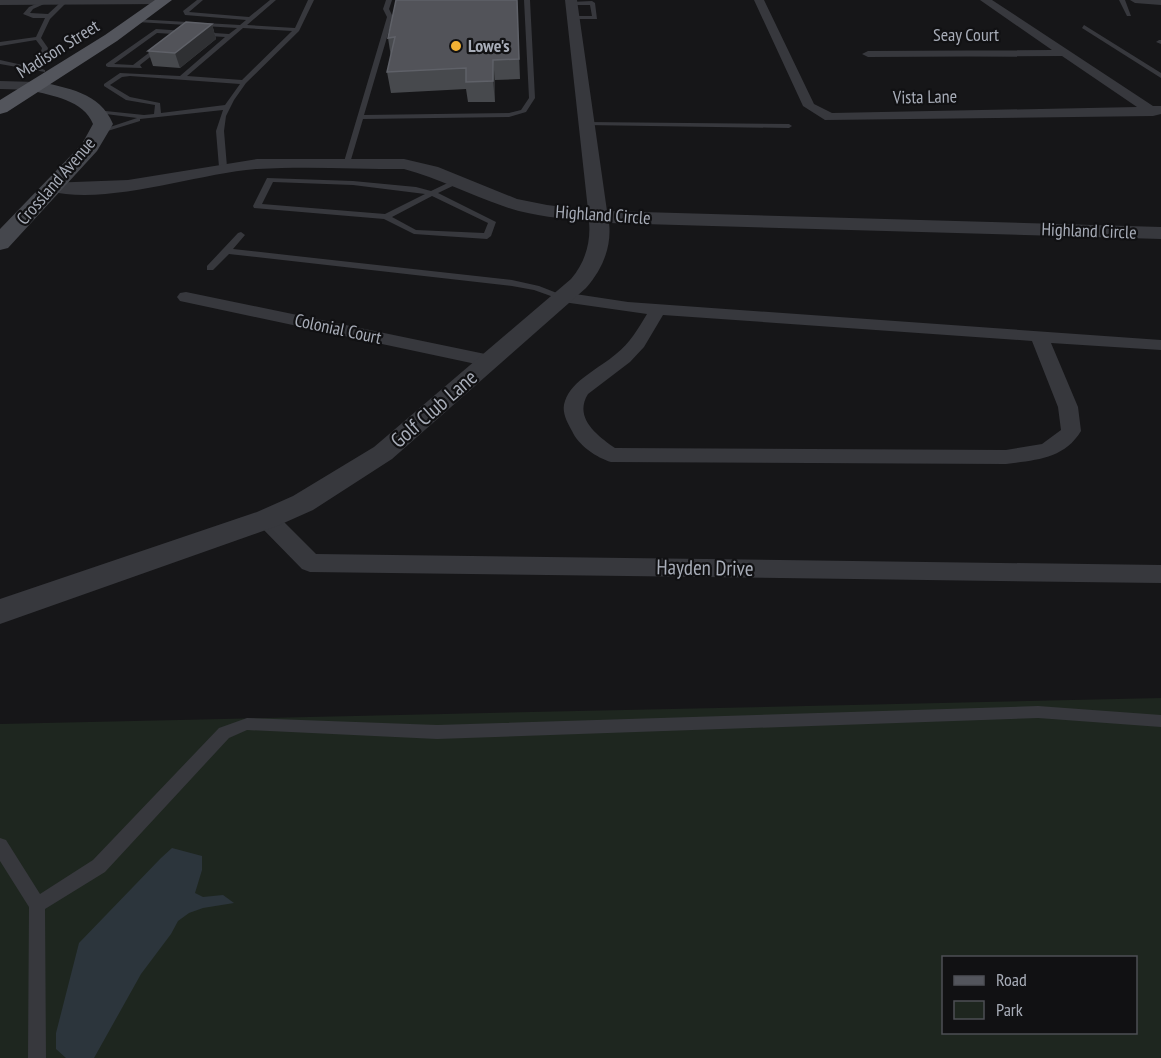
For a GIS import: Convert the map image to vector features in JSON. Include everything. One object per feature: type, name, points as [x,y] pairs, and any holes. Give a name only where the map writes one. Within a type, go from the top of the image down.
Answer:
[{"type":"main road","name":"Madison Street","points":[[0,108],[37,78],[56,74],[164,0]]},
{"type":"main road","name":"Crossland Avenue","points":[[0,243],[55,187],[90,147],[103,124],[98,111],[76,97],[37,78]]},
{"type":"street","points":[[8,2],[164,0]]},
{"type":"street","name":"Vista Lane","points":[[759,0],[809,106],[830,117],[1158,113]]},
{"type":"street","points":[[985,0],[1158,113]]},
{"type":"street","points":[[1135,0],[1161,2]]},
{"type":"street","name":"Golf Club Lane","points":[[0,612],[267,519],[303,503],[383,453],[562,297],[578,286],[596,259],[600,231],[572,7]]},
{"type":"street","name":"Seay Court","points":[[868,54],[1064,53]]},
{"type":"street","points":[[0,85],[37,78]]},
{"type":"street","name":"Highland Circle","points":[[55,187],[128,186],[224,167],[257,164],[404,165],[432,171],[511,203],[547,211],[599,216],[1161,233]]},
{"type":"street","name":"Colonial Court","points":[[186,297],[490,361]]},
{"type":"street","points":[[562,297],[628,307],[1161,345]]},
{"type":"street","points":[[658,309],[638,343],[623,358],[581,390],[574,401],[574,415],[584,436],[611,455],[1006,457],[1046,452],[1061,444],[1071,431],[1068,407],[1039,336]]},
{"type":"street","name":"Hayden Drive","points":[[267,519],[310,562],[1161,574]]},
{"type":"lane","points":[[200,0],[185,12],[251,19]]},
{"type":"lane","points":[[181,78],[273,0]]},
{"type":"lane","points":[[224,167],[220,131],[228,107],[244,82],[297,30],[311,0]]},
{"type":"lane","points":[[346,163],[390,16],[386,9],[389,0]]},
{"type":"lane","points":[[360,117],[509,114],[524,111],[532,98],[527,0]]},
{"type":"lane","points":[[1122,0],[1129,15]]},
{"type":"lane","points":[[48,2],[30,8],[26,14],[48,16]]},
{"type":"lane","points":[[38,38],[48,16],[69,2]]},
{"type":"lane","points":[[137,20],[297,30]]},
{"type":"lane","points":[[134,67],[191,24]]},
{"type":"lane","points":[[1084,27],[1161,76]]},
{"type":"lane","points":[[189,70],[108,65],[156,31],[231,36]]},
{"type":"lane","points":[[0,44],[38,38],[43,42],[45,48],[37,78],[0,62]]},
{"type":"lane","points":[[157,115],[158,104],[128,99],[106,86],[120,75],[126,74],[244,82]]},
{"type":"lane","points":[[99,132],[144,117],[228,107]]},
{"type":"lane","points":[[98,111],[144,117]]},
{"type":"lane","points":[[587,123],[789,126]]},
{"type":"lane","points":[[257,164],[270,180],[354,183],[416,189],[432,193],[492,222],[487,236],[414,232],[386,217],[257,206],[270,180]]},
{"type":"lane","points":[[386,217],[456,181]]},
{"type":"lane","points":[[210,268],[241,235]]},
{"type":"lane","points":[[227,252],[512,283],[562,297]]},
{"type":"lane","points":[[37,905],[99,866],[224,733],[247,724],[437,732],[1038,712],[1161,721]]},
{"type":"lane","points":[[0,846],[37,905],[37,1058]]},
{"type":"green space","points":[[1161,698],[1161,1058],[0,1058],[0,724]]},
{"type":"shaded area","points":[[172,848],[202,856],[202,870],[195,893],[203,897],[223,895],[234,903],[203,908],[189,913],[178,921],[141,974],[94,1058],[66,1058],[56,1049],[56,1033],[79,943]]},
{"type":"building","name":"Lowe's","points":[[396,0],[517,0],[519,59],[493,60],[493,81],[466,82],[466,68],[387,72],[395,37],[388,38]]},
{"type":"building","points":[[186,22],[212,24],[175,53],[148,51]]},
{"type":"place","name":"Lowe's","points":[[456,46]]}]
